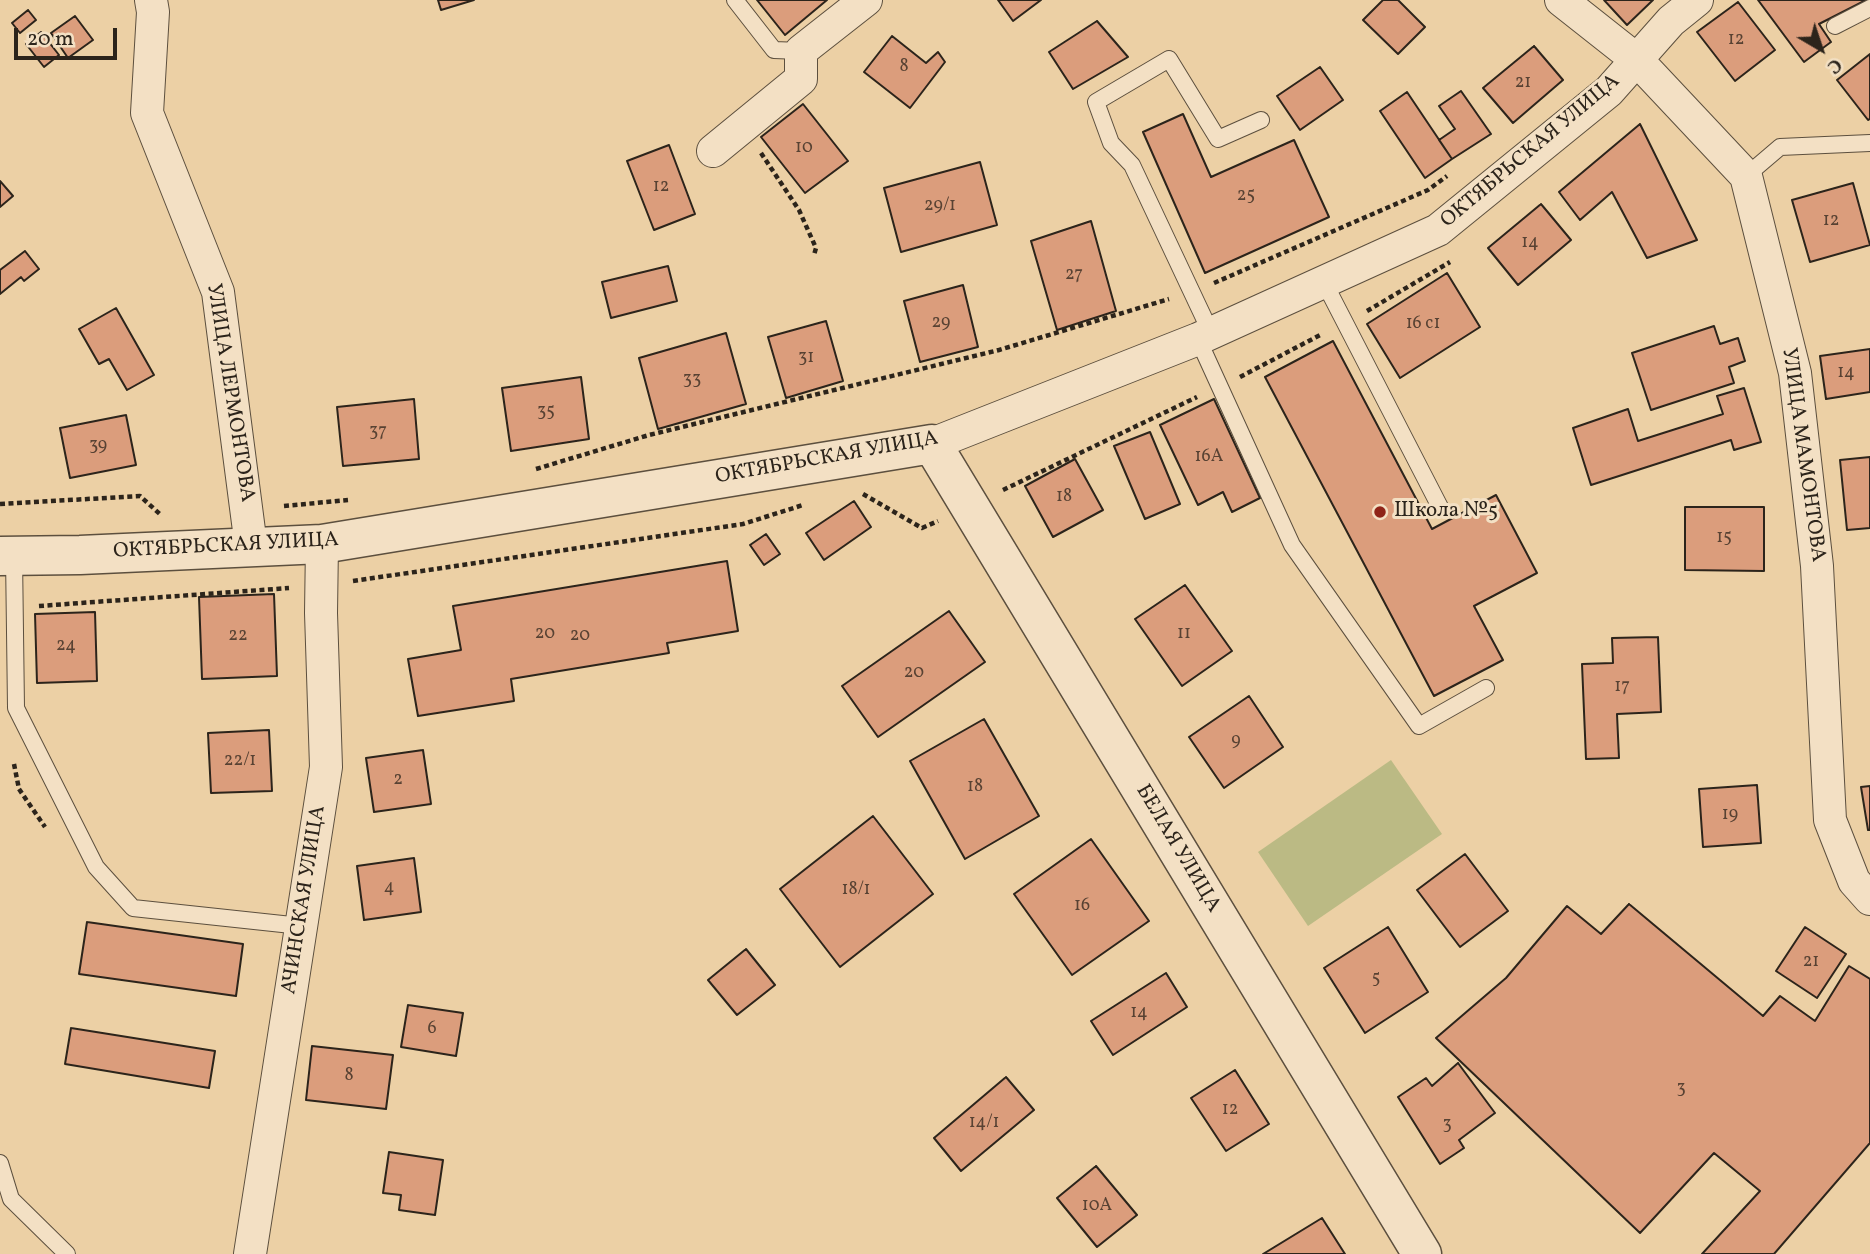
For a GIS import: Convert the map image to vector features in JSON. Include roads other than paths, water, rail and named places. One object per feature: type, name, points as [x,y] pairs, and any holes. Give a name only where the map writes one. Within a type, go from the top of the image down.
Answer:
[{"type":"street","name":"УЛИЦА ЛЕРМОНТОВА","points":[[151,0],[153,12],[147,113],[218,292],[249,528]]},
{"type":"street","points":[[713,151],[801,79],[801,51],[866,0]]},
{"type":"street","name":"УЛИЦА МАМОНТОВА","points":[[1561,0],[1637,60],[1746,176],[1795,373],[1817,566],[1830,820],[1854,880],[1870,899]]},
{"type":"street","name":"ОКТЯБРЬСКАЯ УЛИЦА","points":[[7,556],[80,555],[249,528],[322,544],[932,444],[1204,336],[1438,230],[1609,91],[1671,21],[1698,0]]},
{"type":"street","name":"БЕЛАЯ УЛИЦА","points":[[932,444],[1422,1254]]},
{"type":"street","name":"АЧИНСКАЯ УЛИЦА","points":[[250,1254],[326,767],[322,544]]},
{"type":"lane","points":[[735,0],[774,50],[801,51]]},
{"type":"lane","points":[[1835,26],[1870,8]]},
{"type":"lane","points":[[1261,120],[1218,139],[1169,59],[1096,102],[1111,143],[1132,165],[1192,292],[1204,336],[1292,545],[1419,726],[1486,688]]},
{"type":"lane","points":[[1746,176],[1780,147],[1870,143]]},
{"type":"lane","points":[[1324,282],[1440,507]]},
{"type":"lane","points":[[7,556],[15,607],[16,708],[96,867],[133,908],[301,926]]},
{"type":"lane","points":[[0,1163],[5,1198],[67,1254]]},
{"type":"place","name":"Школа №5","points":[[1380,512]]}]
